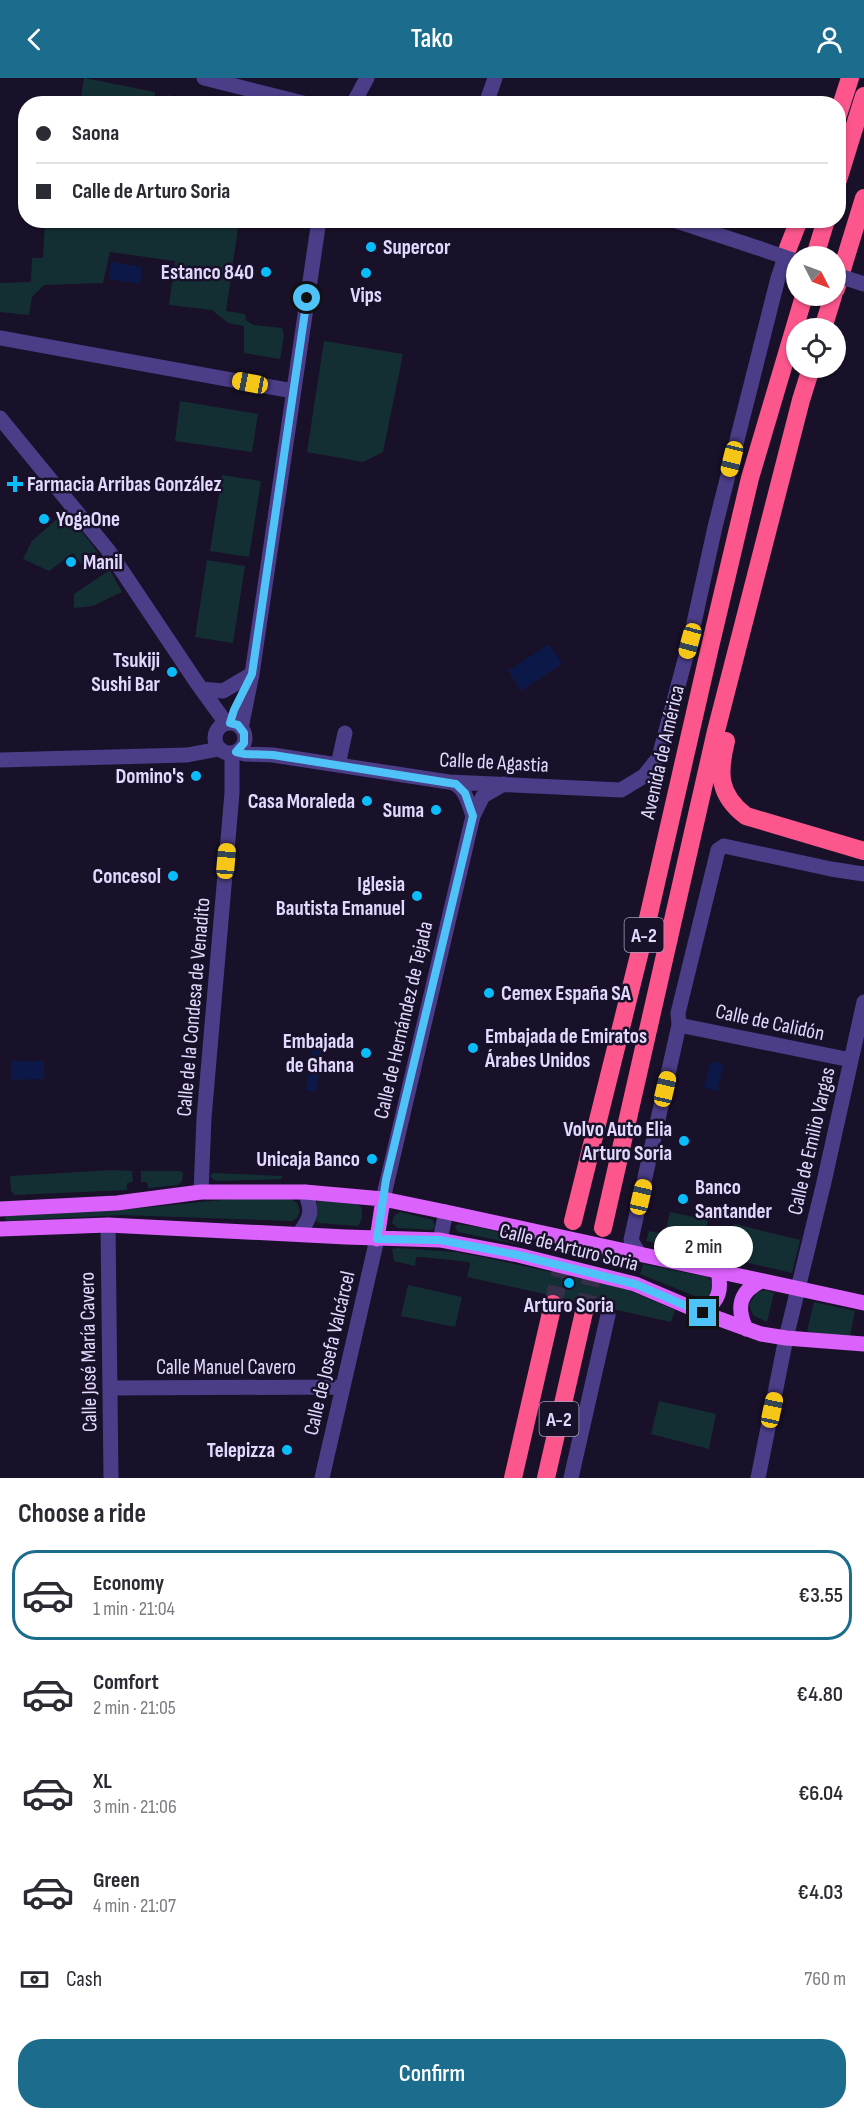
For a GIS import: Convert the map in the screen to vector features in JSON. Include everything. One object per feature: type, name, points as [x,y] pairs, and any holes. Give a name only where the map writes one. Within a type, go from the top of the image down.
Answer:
[{"type":"highway","points":[[835,96],[840,78]]},
{"type":"highway","points":[[844,96],[850,78]]},
{"type":"highway","points":[[846,154],[864,96]]},
{"type":"highway","points":[[846,256],[864,198]]},
{"type":"highway","points":[[794,246],[797,228]]},
{"type":"highway","points":[[819,246],[824,228]]},
{"type":"highway","name":"Avenida de América","points":[[573,1221],[646,927],[750,478],[801,306]]},
{"type":"highway","name":"A-2","points":[[603,1228],[669,934],[738,645],[808,378]]},
{"type":"highway","points":[[738,645],[739,683],[721,762],[722,782],[726,796],[746,816],[864,851]]},
{"type":"highway","name":"A-2","points":[[513,1478],[553,1304]]},
{"type":"highway","name":"A-2","points":[[546,1478],[584,1312]]},
{"type":"main road","name":"Calle de Arturo Soria","points":[[0,1209],[117,1203],[201,1192],[305,1192],[383,1199],[864,1303]]},
{"type":"main road","points":[[377,1239],[383,1199]]},
{"type":"main road","name":"Calle de Arturo Soria","points":[[3,1226],[108,1225],[377,1239],[440,1240],[518,1255],[635,1284],[746,1329],[786,1338],[864,1344]]},
{"type":"main road","points":[[703,1313],[720,1296],[718,1271]]},
{"type":"main road","points":[[746,1329],[740,1309],[744,1294],[751,1286],[761,1281]]},
{"type":"street","points":[[204,78],[275,96]]},
{"type":"street","points":[[357,96],[367,78]]},
{"type":"street","points":[[489,96],[495,78]]},
{"type":"street","points":[[235,727],[252,674],[318,228]]},
{"type":"street","points":[[697,228],[764,250],[786,254]]},
{"type":"street","name":"Avenida de América","points":[[644,776],[659,757],[690,641],[718,515],[778,278],[786,265]]},
{"type":"street","points":[[846,278],[864,284]]},
{"type":"street","points":[[0,338],[293,391]]},
{"type":"street","points":[[0,418],[108,550],[201,689],[235,727],[244,743],[229,751],[216,743],[216,732],[219,727],[235,727]]},
{"type":"street","points":[[201,689],[223,691],[252,674]]},
{"type":"street","name":"Calle de Agastia","points":[[235,727],[273,755]]},
{"type":"street","points":[[338,765],[345,734]]},
{"type":"street","name":"Calle de Agastia","points":[[0,760],[187,755],[229,751],[273,755],[449,782],[621,790],[644,776]]},
{"type":"street","name":"Calle de la Condesa de Venadito","points":[[201,1192],[204,1118],[233,778],[229,751]]},
{"type":"street","points":[[449,782],[456,784],[465,793],[473,816]]},
{"type":"street","name":"Calle de Hernández de Tejada","points":[[383,1199],[473,816],[483,796],[504,784]]},
{"type":"street","points":[[639,1254],[631,1240],[679,1025],[678,1013],[718,850],[724,846],[864,874]]},
{"type":"street","name":"Calle de Emilio Vargas","points":[[798,1289],[864,1002]]},
{"type":"street","name":"Calle de Calidón","points":[[679,1025],[851,1060]]},
{"type":"street","points":[[299,1234],[309,1221],[311,1206],[305,1192]]},
{"type":"street","points":[[440,1240],[446,1212]]},
{"type":"street","name":"Calle José María Cavero","points":[[108,1225],[111,1478]]},
{"type":"street","name":"Calle de Josefa Valcárcel","points":[[322,1478],[377,1239]]},
{"type":"street","points":[[758,1478],[798,1289]]},
{"type":"street","points":[[571,1478],[608,1315]]},
{"type":"street","name":"Calle Manuel Cavero","points":[[110,1388],[342,1387]]},
{"type":"green space","points":[[84,78],[155,92],[155,96],[81,96]]},
{"type":"green space","points":[[45,228],[238,228],[226,311],[245,314],[246,320],[253,325],[282,328],[284,335],[280,359],[244,353],[244,326],[228,323],[212,310],[169,305],[175,261],[110,252],[103,283],[44,285],[32,297],[29,315],[0,312],[0,283],[31,281],[32,258],[43,258]]},
{"type":"green space","points":[[324,341],[403,354],[383,452],[363,462],[307,452]]},
{"type":"green space","points":[[180,401],[258,414],[252,452],[175,441]]},
{"type":"green space","points":[[222,475],[261,481],[249,557],[210,551]]},
{"type":"green space","points":[[66,511],[99,554],[82,565],[73,553],[49,571],[23,559],[32,541]]},
{"type":"green space","points":[[207,560],[245,566],[233,643],[195,637]]},
{"type":"green space","points":[[110,570],[122,592],[93,606],[74,608],[74,594]]},
{"type":"green space","points":[[112,1170],[132,1171],[133,1182],[127,1183],[127,1190],[15,1195],[11,1191],[10,1176]]},
{"type":"green space","points":[[141,1171],[180,1171],[183,1173],[182,1181],[178,1185],[148,1188],[147,1182],[141,1182]]},
{"type":"green space","points":[[213,1173],[282,1176],[282,1179],[220,1181],[210,1176]]},
{"type":"green space","points":[[232,1199],[291,1199],[297,1203],[300,1211],[297,1218],[292,1221],[122,1215],[7,1221],[5,1219],[6,1216],[120,1210]]},
{"type":"green space","points":[[317,1200],[354,1203],[360,1206],[362,1213],[358,1226],[319,1223],[315,1220]]},
{"type":"green space","points":[[400,1212],[433,1220],[435,1227],[432,1230],[398,1228],[392,1223],[394,1216]]},
{"type":"green space","points":[[670,1212],[708,1220],[701,1253],[646,1241],[649,1231],[665,1234]]},
{"type":"green space","points":[[458,1224],[522,1238],[520,1245],[458,1232],[455,1227]]},
{"type":"green space","points":[[735,1224],[800,1240],[792,1273],[727,1258]]},
{"type":"green space","points":[[392,1249],[456,1252],[623,1288],[675,1310],[671,1322],[467,1277],[469,1262],[416,1257],[415,1266],[394,1261]]},
{"type":"green space","points":[[643,1264],[707,1277],[714,1284],[710,1297],[705,1300],[640,1274]]},
{"type":"green space","points":[[408,1285],[462,1297],[455,1327],[401,1316]]},
{"type":"green space","points":[[766,1290],[774,1293],[767,1322],[753,1315],[749,1305],[757,1292]]},
{"type":"green space","points":[[814,1302],[855,1311],[850,1336],[807,1331]]},
{"type":"green space","points":[[659,1401],[716,1414],[709,1449],[651,1434]]},
{"type":"shaded area","points":[[111,262],[142,267],[140,284],[109,279]]},
{"type":"shaded area","points":[[549,644],[562,664],[521,691],[508,671]]},
{"type":"shaded area","points":[[312,1050],[322,1051],[316,1092],[306,1090]]},
{"type":"shaded area","points":[[11,1061],[44,1061],[44,1079],[11,1080]]},
{"type":"shaded area","points":[[711,1061],[724,1065],[717,1091],[704,1088]]},
{"type":"tunnel","points":[[553,1304],[573,1221]]},
{"type":"tunnel","points":[[584,1312],[603,1229]]},
{"type":"place","name":"Supercor","points":[[371,247]]},
{"type":"place","name":"Estanco 840","points":[[266,272]]},
{"type":"place","name":"Vips","points":[[366,273]]},
{"type":"place","name":"Farmacia Arribas González","points":[[15,484]]},
{"type":"place","name":"YogaOne","points":[[44,519]]},
{"type":"place","name":"Manil","points":[[71,562]]},
{"type":"place","name":"Tsukiji Sushi Bar","points":[[172,672]]},
{"type":"place","name":"Domino's","points":[[196,776]]},
{"type":"place","name":"Casa Moraleda","points":[[367,801]]},
{"type":"place","name":"Suma","points":[[436,810]]},
{"type":"place","name":"Concesol","points":[[173,876]]},
{"type":"place","name":"Iglesia Bautista Emanuel","points":[[417,896]]},
{"type":"place","name":"Cemex España SA","points":[[489,993]]},
{"type":"place","name":"Embajada de Emiratos Árabes Unidos","points":[[473,1048]]},
{"type":"place","name":"Embajada de Ghana","points":[[366,1053]]},
{"type":"place","name":"Volvo Auto Elia Arturo Soria","points":[[684,1141]]},
{"type":"place","name":"Unicaja Banco","points":[[372,1159]]},
{"type":"place","name":"Banco Santander","points":[[683,1199]]},
{"type":"place","name":"Arturo Soria","points":[[569,1283]]},
{"type":"place","name":"Telepizza","points":[[287,1450]]},
{"type":"route","points":[[307,298],[255,641],[252,674],[230,723],[238,725],[244,733],[244,743],[236,752],[273,755],[456,784],[465,793],[473,816],[386,1180],[377,1239],[440,1240],[518,1255],[635,1284],[703,1313]]}]
